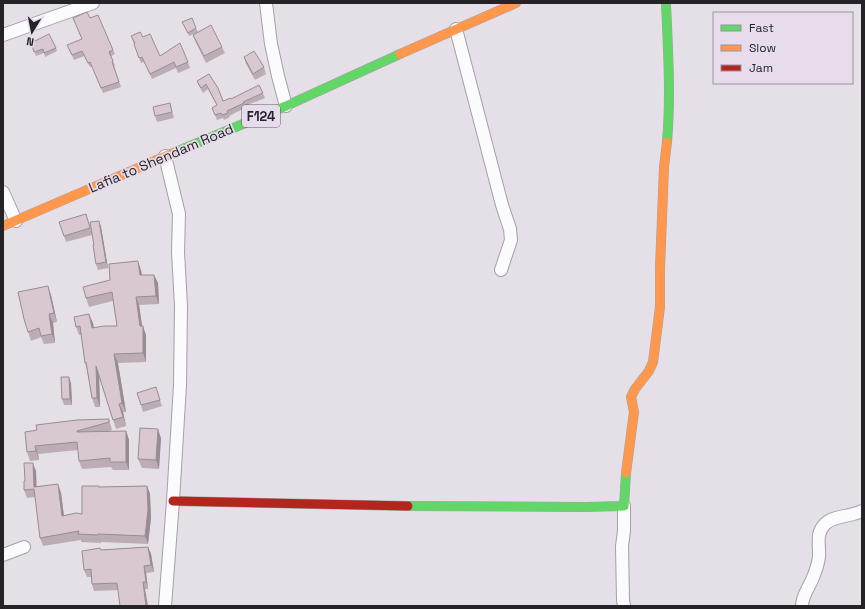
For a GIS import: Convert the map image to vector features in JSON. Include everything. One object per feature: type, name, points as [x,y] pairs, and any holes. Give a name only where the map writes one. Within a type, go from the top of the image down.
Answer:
[{"type":"street","points":[[3,35],[93,3]]},
{"type":"street","points":[[266,3],[271,44],[286,106]]},
{"type":"street","name":"Lafia to Shendam Road","points":[[3,226],[165,156],[286,106],[516,3]]},
{"type":"street","points":[[624,606],[622,546],[626,478],[634,412],[631,397],[635,389],[649,371],[653,362],[660,307],[660,260],[664,167],[668,117],[669,65],[666,3]]},
{"type":"street","points":[[456,29],[502,205],[510,228],[511,240],[501,270]]},
{"type":"street","points":[[165,156],[179,214],[178,252],[181,306],[180,385],[165,606]]},
{"type":"street","points":[[3,192],[16,221]]},
{"type":"street","points":[[173,501],[389,506],[516,506],[584,508],[624,506]]},
{"type":"street","points":[[802,606],[803,596],[812,580],[819,556],[818,539],[820,529],[832,519],[862,511]]},
{"type":"street","points":[[3,555],[24,547]]},
{"type":"building","points":[[87,12],[90,18],[98,15],[113,50],[109,52],[119,82],[101,88],[90,62],[88,63],[82,51],[72,55],[67,45],[82,39],[73,18]]},
{"type":"building","points":[[192,18],[196,28],[188,33],[182,22]]},
{"type":"building","points":[[211,25],[222,47],[204,56],[193,35]]},
{"type":"building","points":[[140,32],[143,37],[150,34],[160,56],[180,43],[188,62],[176,67],[174,62],[150,74],[142,57],[139,58],[134,44],[135,43],[131,36]]},
{"type":"building","points":[[49,34],[56,48],[44,53],[43,49],[34,52],[31,43]]},
{"type":"building","points":[[254,51],[264,67],[253,74],[244,57]]},
{"type":"building","points":[[209,74],[218,88],[223,101],[231,99],[259,85],[263,93],[227,111],[228,113],[215,115],[212,108],[217,105],[206,84],[201,88],[197,81]]},
{"type":"building","points":[[170,103],[172,112],[155,116],[153,107]]},
{"type":"building","points":[[86,214],[90,228],[64,236],[59,222]]},
{"type":"building","points":[[99,221],[106,262],[96,264],[90,222]]},
{"type":"building","points":[[138,261],[140,275],[154,275],[156,296],[136,297],[140,326],[143,326],[143,353],[114,354],[122,403],[119,404],[123,417],[113,420],[96,366],[97,398],[92,398],[80,326],[76,327],[74,317],[89,314],[92,328],[117,326],[112,292],[86,298],[83,287],[110,280],[109,264]]},
{"type":"building","points":[[48,286],[54,313],[49,314],[52,334],[41,336],[39,328],[28,332],[18,292]]},
{"type":"building","points":[[61,377],[69,377],[70,399],[62,399]]},
{"type":"building","points":[[156,387],[160,400],[141,405],[137,393]]},
{"type":"building","points":[[109,419],[109,422],[77,432],[126,431],[126,462],[110,462],[110,458],[79,461],[77,442],[35,446],[36,451],[27,452],[25,432],[37,430],[36,425],[77,420]]},
{"type":"building","points":[[140,428],[158,429],[156,460],[138,459]]},
{"type":"building","points":[[24,463],[33,463],[34,487],[58,484],[62,516],[76,513],[82,514],[82,486],[147,486],[148,510],[145,536],[78,534],[79,531],[40,538],[34,489],[24,490]]},
{"type":"building","points":[[148,547],[151,565],[144,566],[146,582],[143,582],[146,606],[120,606],[117,583],[92,584],[91,569],[84,570],[82,551],[100,548],[101,550]]},
{"type":"traffic: fast","points":[[666,3],[669,90],[667,142]]},
{"type":"traffic: fast","points":[[173,153],[286,106],[400,54]]},
{"type":"traffic: fast","points":[[408,506],[624,506],[626,473]]},
{"type":"traffic: slow","points":[[400,54],[516,3]]},
{"type":"traffic: slow","points":[[626,473],[634,412],[631,397],[635,389],[649,371],[653,362],[660,307],[664,167],[667,142]]},
{"type":"traffic: slow","points":[[3,226],[173,153]]},
{"type":"traffic: jam","points":[[173,501],[408,506]]}]
